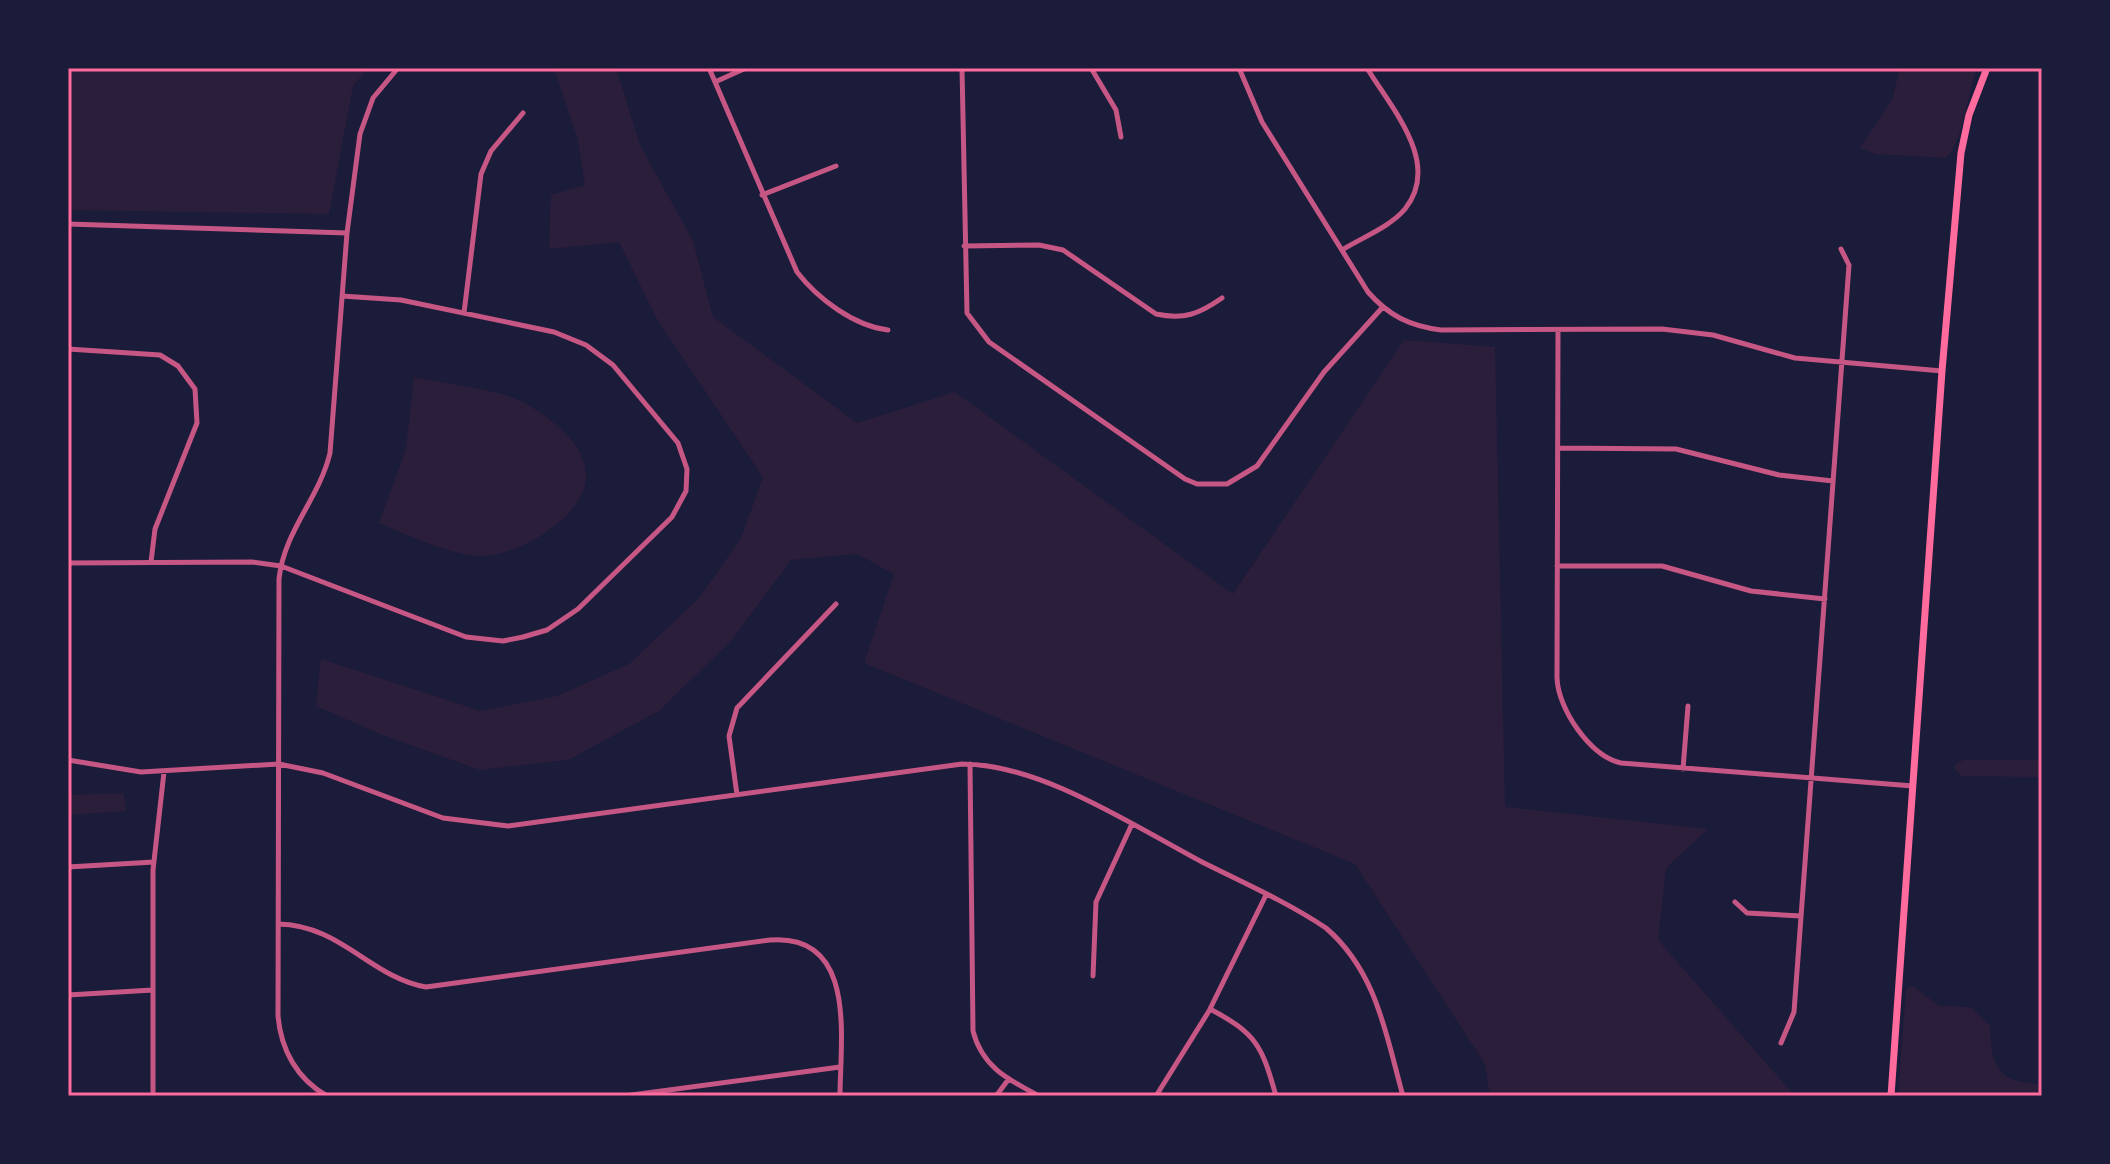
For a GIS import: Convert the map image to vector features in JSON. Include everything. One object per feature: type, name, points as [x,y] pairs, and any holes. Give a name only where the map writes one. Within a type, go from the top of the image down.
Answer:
[{"type":"main road","points":[[1891,1096],[1942,371],[1961,153],[1969,115],[1987,68]]},
{"type":"street","points":[[327,1096],[297,1070],[281,1036],[278,924],[281,566],[293,529],[328,461],[347,233],[364,117],[373,98],[398,68]]},
{"type":"street","points":[[709,68],[788,258],[805,282],[865,327],[888,330]]},
{"type":"street","points":[[715,82],[746,68]]},
{"type":"street","points":[[962,68],[967,313],[989,342],[1185,479],[1197,484],[1227,484],[1257,466],[1324,372],[1382,308]]},
{"type":"street","points":[[1091,68],[1116,110],[1121,137]]},
{"type":"street","points":[[1239,68],[1262,122],[1342,250],[1382,308],[1416,327],[1441,330],[1691,332],[1795,358],[1942,371]]},
{"type":"street","points":[[1342,250],[1404,210],[1418,182],[1414,145],[1367,68]]},
{"type":"street","points":[[464,313],[481,174],[491,151],[523,113]]},
{"type":"street","points":[[762,195],[836,166]]},
{"type":"street","points":[[68,224],[347,233]]},
{"type":"street","points":[[964,246],[1039,245],[1063,250],[1156,314],[1172,318],[1199,313],[1222,298]]},
{"type":"street","points":[[1781,1043],[1794,1012],[1849,265],[1841,249]]},
{"type":"street","points":[[68,563],[252,562],[281,566],[466,637],[495,641],[547,630],[574,612],[672,517],[685,495],[688,473],[678,443],[600,354],[567,336],[393,298],[342,296]]},
{"type":"street","points":[[1558,330],[1558,689],[1564,708],[1591,742],[1614,762],[1913,786]]},
{"type":"street","points":[[68,349],[153,353],[178,366],[191,383],[198,403],[197,423],[155,529],[151,562]]},
{"type":"street","points":[[1558,448],[1676,449],[1771,474],[1833,481]]},
{"type":"street","points":[[1557,566],[1662,566],[1751,591],[1825,599]]},
{"type":"street","points":[[737,795],[729,736],[737,708],[836,604]]},
{"type":"street","points":[[1683,769],[1688,706]]},
{"type":"street","points":[[68,760],[103,769],[164,772],[279,764],[323,773],[443,818],[487,826],[524,825],[970,764],[1024,772],[1132,824],[1326,928],[1354,957],[1375,997],[1403,1096]]},
{"type":"street","points":[[970,764],[971,1021],[984,1057],[1008,1080],[1039,1096]]},
{"type":"street","points":[[153,1096],[154,862],[164,772]]},
{"type":"street","points":[[1093,976],[1096,902],[1132,824]]},
{"type":"street","points":[[68,867],[154,862]]},
{"type":"street","points":[[1156,1096],[1183,1058],[1266,895]]},
{"type":"street","points":[[1735,902],[1747,913],[1801,916]]},
{"type":"street","points":[[278,924],[318,929],[403,981],[426,987],[781,940],[814,951],[835,977],[840,997],[840,1096]]},
{"type":"street","points":[[68,995],[153,990]]},
{"type":"street","points":[[1209,1009],[1236,1023],[1254,1038],[1264,1053],[1276,1096]]},
{"type":"street","points":[[624,1096],[840,1067]]},
{"type":"street","points":[[996,1096],[1008,1080]]},
{"type":"shaded area","points":[[68,68],[368,68],[353,86],[329,214],[68,210]]},
{"type":"shaded area","points":[[554,68],[616,68],[640,145],[693,241],[713,317],[857,423],[955,392],[1233,594],[1404,340],[1495,347],[1505,807],[1708,829],[1666,868],[1658,940],[1795,1096],[1490,1096],[1485,1064],[1355,864],[864,663],[894,574],[857,554],[791,560],[732,640],[659,711],[568,760],[480,770],[380,734],[316,706],[321,659],[481,711],[557,696],[629,664],[700,597],[741,538],[763,477],[658,321],[619,242],[549,249],[551,195],[585,185],[578,140]]},
{"type":"shaded area","points":[[1900,68],[1977,68],[1957,140],[1946,158],[1876,154],[1860,148],[1892,100]]},
{"type":"shaded area","points":[[414,377],[511,397],[561,429],[584,462],[586,479],[581,496],[568,514],[525,545],[483,556],[445,549],[379,523],[406,449]]},
{"type":"shaded area","points":[[1964,760],[2042,760],[2042,777],[1962,776],[1955,770],[1955,764]]},
{"type":"shaded area","points":[[124,793],[126,811],[68,815],[68,795]]},
{"type":"shaded area","points":[[1912,986],[1940,1006],[1971,1007],[1990,1026],[1992,1052],[2000,1070],[2015,1080],[2042,1084],[2042,1096],[1898,1096],[1906,988]]}]
